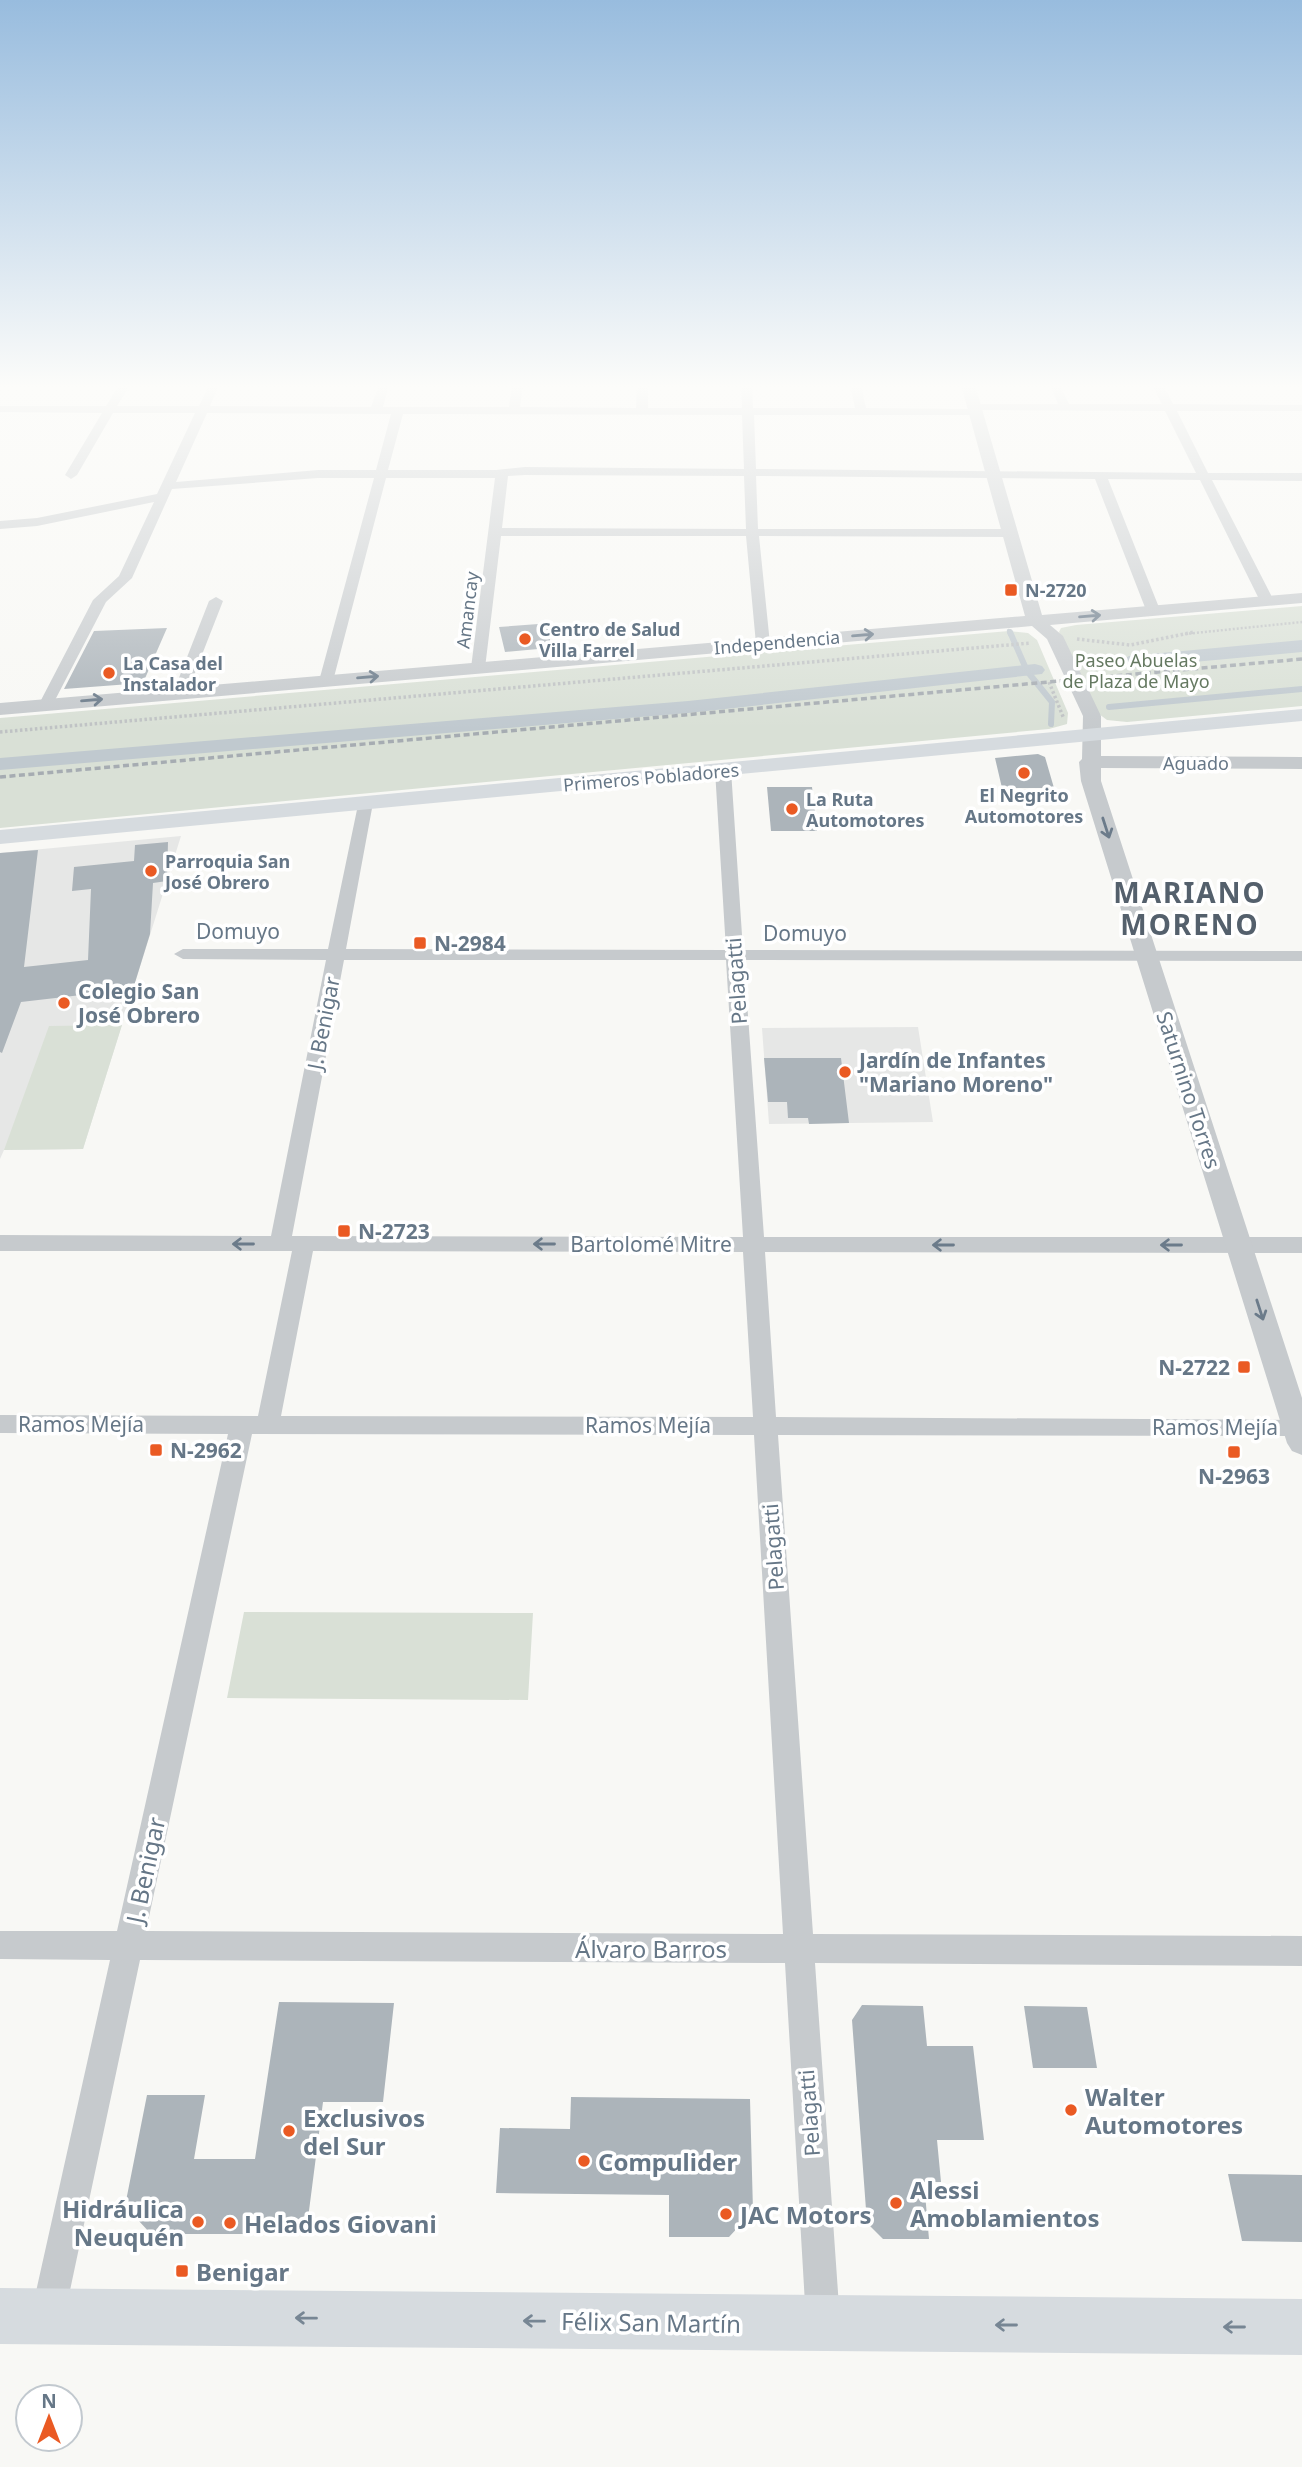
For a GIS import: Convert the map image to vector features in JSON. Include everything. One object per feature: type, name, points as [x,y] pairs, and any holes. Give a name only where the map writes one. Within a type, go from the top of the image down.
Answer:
[{"type":"highway","name":"Félix San Martín","points":[[24,2316],[1302,2328]]},
{"type":"main road","name":"Primeros Pobladores","points":[[0,837],[1302,715]]},
{"type":"street","points":[[0,524],[37,522],[130,500]]},
{"type":"street","points":[[46,704],[100,600],[125,578],[160,500]]},
{"type":"street","points":[[326,681],[375,500]]},
{"type":"street","name":"Amancay","points":[[478,668],[499,500]]},
{"type":"street","points":[[751,500],[763,644]]},
{"type":"street","points":[[1001,500],[1041,636],[1075,710],[1090,735]]},
{"type":"street","points":[[1110,500],[1153,610]]},
{"type":"street","points":[[1217,500],[1267,601]]},
{"type":"street","points":[[495,532],[1010,533]]},
{"type":"street","name":"Independencia","points":[[0,709],[1038,623],[1153,610],[1302,598]]},
{"type":"street","points":[[180,693],[216,601]]},
{"type":"street","name":"Saturnino Torres","points":[[1090,735],[1091,781],[1299,1435]]},
{"type":"street","name":"Aguado","points":[[1089,762],[1302,763]]},
{"type":"street","name":"Pelagatti","points":[[723,770],[823,2323]]},
{"type":"street","name":"J. Benigar","points":[[281,1244],[365,803]]},
{"type":"street","name":"Domuyo","points":[[183,954],[1302,957]]},
{"type":"street","name":"Bartolomé Mitre","points":[[0,1243],[1302,1245]]},
{"type":"street","name":"J. Benigar","points":[[24,2316],[128,1946],[255,1424],[304,1244]]},
{"type":"street","name":"Ramos Mejía","points":[[0,1424],[765,1426],[1299,1435]]},
{"type":"street","name":"Álvaro Barros","points":[[0,1945],[1302,1951]]},
{"type":"path","points":[[1070,639],[1130,645],[1205,630],[1302,622]]},
{"type":"path","points":[[0,732],[1020,644]]},
{"type":"shaded area","name":"Colegio San José Obrero","points":[[181,836],[83,1149],[4,1150],[0,1159],[0,853]]},
{"type":"shaded area","name":"Jardín de Infantes \"Mariano Moreno\"","points":[[918,1027],[933,1122],[769,1124],[762,1028]]},
{"type":"green space","name":"Paseo Abuelas de Plaza de Mayo","points":[[1302,606],[1302,706],[1127,722],[1107,720],[1099,714],[1059,632],[1061,628],[1076,625]]},
{"type":"green space","name":"Paseo Abuelas de Plaza de Mayo","points":[[1009,631],[1028,633],[1037,640],[1068,713],[1067,724],[1049,729],[0,828],[0,718]]},
{"type":"green space","points":[[122,1025],[83,1149],[4,1150],[49,1026]]},
{"type":"green space","points":[[244,1612],[533,1613],[528,1700],[227,1698]]},
{"type":"building","name":"Centro de Salud Villa Farrel","points":[[552,623],[549,648],[505,652],[499,627]]},
{"type":"building","name":"La Casa del Instalador","points":[[167,628],[143,683],[64,689],[94,631]]},
{"type":"building","name":"El Negrito Automotores","points":[[1038,754],[1045,757],[1054,788],[1002,788],[995,758]]},
{"type":"building","name":"La Ruta Automotores","points":[[767,787],[812,787],[817,831],[771,831]]},
{"type":"building","points":[[168,842],[167,881],[153,883],[150,934],[133,989],[21,1002],[2,1053],[0,1052],[0,853],[38,850],[24,967],[88,960],[91,889],[72,891],[74,867],[134,861],[135,845]]},
{"type":"building","points":[[764,1058],[841,1058],[849,1123],[809,1124],[808,1118],[788,1118],[787,1102],[768,1102]]},
{"type":"building","name":"Exclusivos del Sur","points":[[279,2002],[394,2003],[383,2102],[323,2102],[306,2234],[151,2234],[125,2206],[147,2095],[205,2095],[194,2159],[255,2159]]},
{"type":"building","points":[[862,2005],[923,2006],[927,2046],[973,2046],[984,2140],[937,2140],[941,2182],[924,2182],[929,2239],[883,2239],[867,2223],[852,2020]]},
{"type":"building","points":[[1024,2006],[1087,2007],[1097,2068],[1033,2068]]},
{"type":"building","points":[[571,2097],[750,2099],[753,2211],[729,2237],[669,2237],[669,2195],[496,2193],[500,2128],[570,2129]]},
{"type":"building","points":[[1228,2174],[1302,2175],[1302,2242],[1242,2241]]},
{"type":"waterway","points":[[1010,632],[1027,671],[1052,702],[1051,724]]},
{"type":"waterway","points":[[1129,662],[1302,646]]},
{"type":"waterway","points":[[0,764],[688,707],[1035,670]]},
{"type":"waterway","points":[[1109,707],[1302,689]]},
{"type":"railway","points":[[0,777],[1302,659]]},
{"type":"place","name":"N-2720","points":[[1011,590]]},
{"type":"place","name":"Centro de Salud Villa Farrel","points":[[525,639]]},
{"type":"place","name":"La Casa del Instalador","points":[[109,673]]},
{"type":"place","name":"El Negrito Automotores","points":[[1024,773]]},
{"type":"place","name":"La Ruta Automotores","points":[[792,809]]},
{"type":"place","name":"Parroquia San José Obrero","points":[[151,871]]},
{"type":"place","name":"N-2984","points":[[420,943]]},
{"type":"place","name":"Colegio San José Obrero","points":[[64,1003]]},
{"type":"place","name":"Jardín de Infantes \"Mariano Moreno\"","points":[[845,1072]]},
{"type":"place","name":"N-2723","points":[[344,1231]]},
{"type":"place","name":"N-2722","points":[[1244,1367]]},
{"type":"place","name":"N-2962","points":[[156,1450]]},
{"type":"place","name":"N-2963","points":[[1234,1452]]},
{"type":"place","name":"Walter Automotores","points":[[1071,2110]]},
{"type":"place","name":"Exclusivos del Sur","points":[[289,2131]]},
{"type":"place","name":"Compulider","points":[[584,2161]]},
{"type":"place","name":"Alessi Amoblamientos","points":[[896,2203]]},
{"type":"place","name":"JAC Motors","points":[[726,2214]]},
{"type":"place","name":"Hidráulica Neuquén","points":[[198,2222]]},
{"type":"place","name":"Helados Giovani","points":[[230,2223]]},
{"type":"place","name":"Benigar","points":[[182,2271]]},
{"type":"district","name":"MARIANO MORENO","points":[[1190,908]]}]
